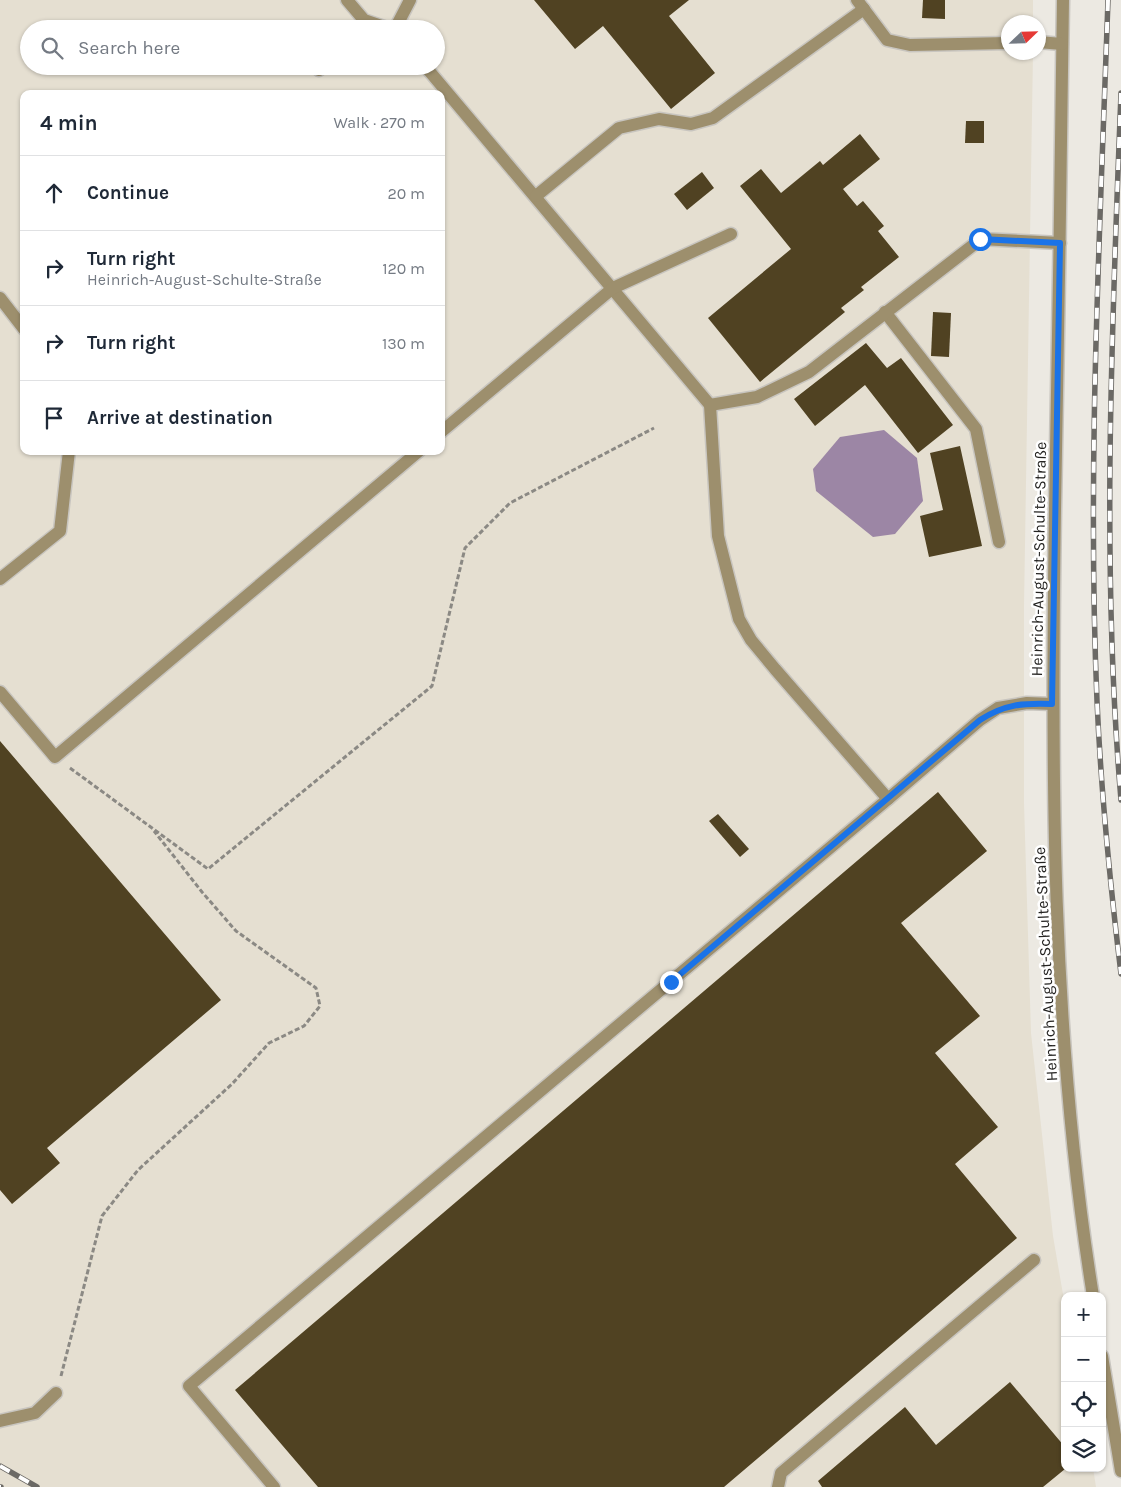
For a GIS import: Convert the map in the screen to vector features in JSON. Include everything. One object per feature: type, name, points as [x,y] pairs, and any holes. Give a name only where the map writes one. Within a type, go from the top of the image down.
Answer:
[{"type":"street","points":[[347,0],[364,20]]},
{"type":"street","points":[[400,20],[410,0]]},
{"type":"street","name":"Heinrich-August-Schulte-Straße","points":[[1063,0],[1052,704],[1058,955],[1066,1077],[1081,1226],[1091,1292]]},
{"type":"street","points":[[536,196],[619,128],[659,119],[690,124],[713,118],[861,4],[888,40],[910,45],[1001,42]]},
{"type":"street","points":[[1046,43],[1062,44]]},
{"type":"street","points":[[433,75],[710,405],[718,536],[739,619],[751,640],[774,669],[888,799]]},
{"type":"street","points":[[445,429],[613,288],[731,234]]},
{"type":"street","points":[[710,405],[757,397],[809,372],[980,239],[1060,243]]},
{"type":"street","points":[[0,298],[20,324]]},
{"type":"street","points":[[885,312],[976,430],[999,542]]},
{"type":"street","points":[[0,579],[60,531],[69,455]]},
{"type":"street","points":[[0,692],[56,757],[414,455]]},
{"type":"street","points":[[274,1487],[189,1386],[980,720],[998,708],[1027,703],[1052,704]]},
{"type":"street","points":[[778,1487],[781,1473],[1034,1260]]},
{"type":"street","points":[[1106,1380],[1121,1471]]},
{"type":"street","points":[[0,1421],[35,1413],[56,1393]]},
{"type":"path","points":[[56,757],[208,869],[432,686],[465,548],[510,504],[654,428]]},
{"type":"path","points":[[56,1393],[102,1216],[138,1170],[232,1084],[269,1043],[304,1026],[320,1006],[316,988],[236,931],[202,892],[151,827]]},
{"type":"shaded area","points":[[0,0],[1033,0],[1033,15],[1001,15],[1001,60],[1033,60],[1024,606],[1024,803],[1031,1033],[1053,1236],[1063,1292],[1061,1292],[1061,1472],[1094,1472],[1096,1487],[0,1487]]},
{"type":"shaded area","points":[[884,430],[917,458],[923,501],[895,534],[873,537],[816,491],[813,469],[840,437]]},
{"type":"building","points":[[534,0],[689,0],[669,16],[715,73],[671,109],[603,26],[575,49]]},
{"type":"building","points":[[923,0],[945,0],[945,19],[922,18]]},
{"type":"building","points":[[966,121],[984,121],[984,143],[965,143]]},
{"type":"building","points":[[860,134],[880,159],[843,189],[857,206],[863,201],[884,226],[878,231],[899,257],[861,287],[864,290],[841,308],[845,312],[760,382],[708,318],[791,249],[740,186],[761,169],[781,193],[820,161],[823,165]]},
{"type":"building","points":[[702,172],[714,188],[687,210],[674,194]]},
{"type":"building","points":[[933,312],[951,313],[949,357],[931,356]]},
{"type":"building","points":[[866,343],[887,368],[901,358],[953,425],[918,453],[865,385],[815,426],[794,399]]},
{"type":"building","points":[[960,446],[982,546],[929,557],[920,516],[943,510],[930,453]]},
{"type":"building","points":[[0,741],[221,1000],[47,1148],[60,1163],[12,1204],[0,1190]]},
{"type":"building","points":[[938,792],[987,851],[901,923],[980,1016],[935,1053],[998,1127],[955,1164],[1017,1238],[724,1487],[318,1487],[235,1390]]},
{"type":"building","points":[[718,814],[749,849],[740,857],[709,821]]},
{"type":"building","points":[[1010,1382],[1061,1442],[1061,1472],[1043,1487],[822,1487],[818,1481],[905,1407],[936,1445]]},
{"type":"railway","points":[[1108,0],[1098,262],[1094,438],[1094,613],[1101,769],[1121,974]]},
{"type":"railway","points":[[1121,93],[1110,447],[1111,624],[1121,800]]},
{"type":"railway","points":[[0,1466],[37,1487]]},
{"type":"route","points":[[671,982],[980,720],[998,708],[1027,703],[1052,704],[1060,243],[980,239]]}]
